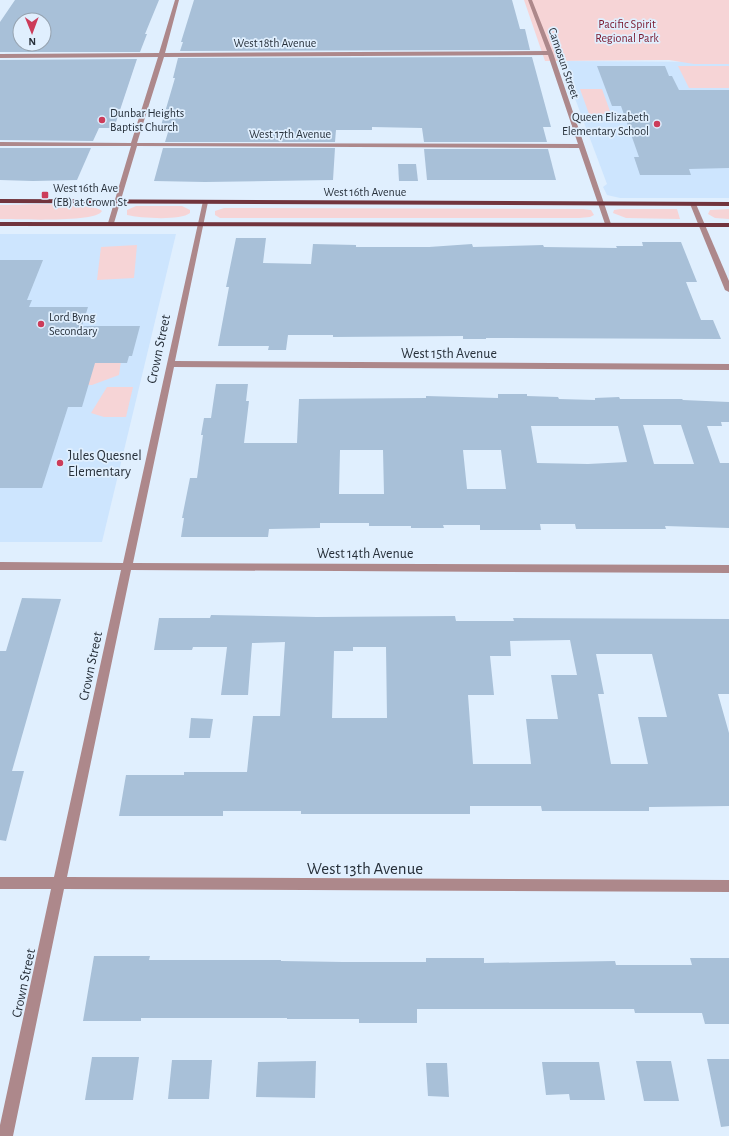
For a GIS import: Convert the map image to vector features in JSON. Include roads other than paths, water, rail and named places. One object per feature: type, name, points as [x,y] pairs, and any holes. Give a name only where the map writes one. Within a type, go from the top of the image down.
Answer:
[{"type":"main road","name":"West 16th Avenue","points":[[0,201],[729,204]]},
{"type":"main road","points":[[0,224],[729,224]]},
{"type":"street","points":[[111,224],[135,138],[177,0]]},
{"type":"street","name":"Camosun Street","points":[[530,0],[550,53],[608,224]]},
{"type":"street","name":"West 18th Avenue","points":[[0,56],[550,53]]},
{"type":"street","name":"West 17th Avenue","points":[[0,144],[581,146]]},
{"type":"street","name":"Crown Street","points":[[5,1136],[205,202]]},
{"type":"street","points":[[693,204],[729,290]]},
{"type":"street","name":"West 15th Avenue","points":[[170,364],[729,367]]},
{"type":"street","name":"West 14th Avenue","points":[[0,566],[729,569]]},
{"type":"street","name":"West 13th Avenue","points":[[0,883],[729,886]]},
{"type":"place","name":"Dunbar Heights Baptist Church","points":[[102,120]]},
{"type":"place","name":"Queen Elizabeth Elementary School","points":[[657,124]]},
{"type":"place","name":"West 16th Ave (EB) at Crown St","points":[[45,195]]},
{"type":"place","name":"Lord Byng Secondary","points":[[41,324]]},
{"type":"place","name":"Jules Quesnel Elementary","points":[[60,463]]},
{"type":"park label","name":"Pacific Spirit Regional Park","points":[[627,31]]}]
